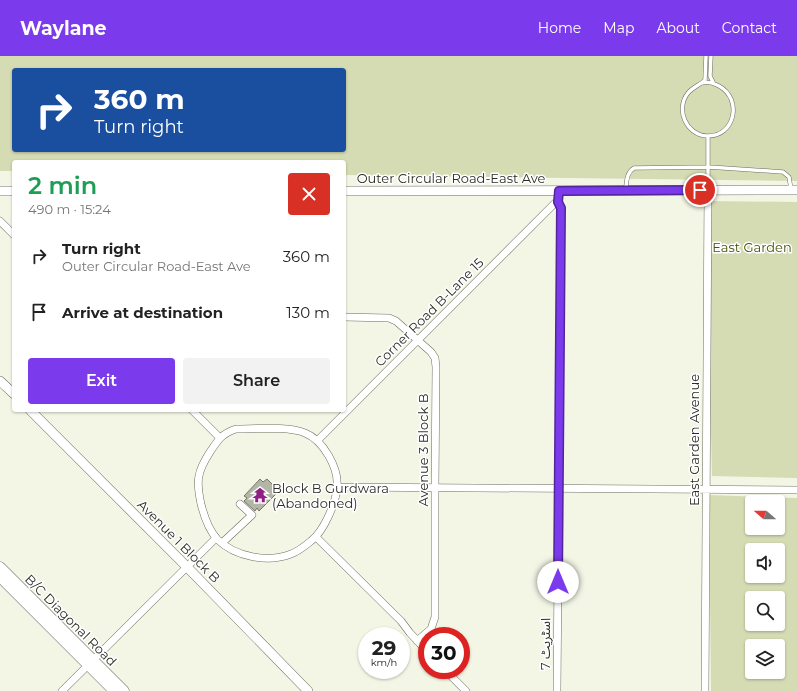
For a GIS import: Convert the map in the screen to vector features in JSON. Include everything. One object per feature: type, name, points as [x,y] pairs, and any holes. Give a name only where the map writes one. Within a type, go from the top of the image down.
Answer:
[{"type":"main road","name":"B/C Diagonal Road","points":[[0,567],[91,662],[114,691]]},
{"type":"main road","name":"B/C Diagonal Road","points":[[0,577],[124,691]]},
{"type":"street","name":"East Garden Avenue","points":[[705,691],[708,190]]},
{"type":"street","name":"Outer Circular Road-East Ave","points":[[346,191],[794,190]]},
{"type":"street","points":[[0,192],[12,191]]},
{"type":"street","name":"اسٹریٹ 7","points":[[557,691],[561,208],[558,202],[559,191]]},
{"type":"street","name":"Corner Road B-Lane 15","points":[[318,440],[555,203],[558,202]]},
{"type":"street","points":[[0,221],[12,233]]},
{"type":"street","name":"Avenue 3 Block B","points":[[346,317],[389,318],[396,321],[431,352],[435,358],[435,617],[431,629],[417,641]]},
{"type":"street","points":[[0,380],[12,392]]},
{"type":"street","name":"Avenue 1 Block B","points":[[32,412],[188,567],[308,691]]},
{"type":"street","points":[[194,412],[220,438]]},
{"type":"street","points":[[236,429],[263,429],[296,430],[306,433],[318,440],[325,448],[332,464],[337,487],[328,516],[316,537],[302,548],[291,554],[265,558],[240,554],[222,544],[216,538],[207,523],[202,509],[197,482],[202,465],[220,438],[229,431],[236,429]]},
{"type":"street","points":[[337,487],[797,490]]},
{"type":"street","points":[[222,544],[252,515],[240,504]]},
{"type":"street","points":[[316,537],[401,621],[417,641]]},
{"type":"street","points":[[62,691],[216,538]]},
{"type":"street","points":[[454,679],[466,691]]},
{"type":"lane","points":[[706,56],[705,80],[688,93],[684,100],[682,111],[687,125],[693,131],[708,136],[716,134],[726,128],[733,117],[734,111],[734,104],[728,93],[714,83],[710,76],[711,56]]},
{"type":"lane","points":[[702,83],[714,83]]},
{"type":"lane","points":[[708,136],[708,190]]},
{"type":"lane","points":[[626,190],[626,181],[630,170],[634,168],[708,167],[783,172],[789,177],[794,190]]},
{"type":"green space","points":[[0,56],[797,56],[797,181],[346,175],[346,160],[12,160],[12,171],[0,171]]},
{"type":"green space","name":"East Garden","points":[[706,201],[797,202],[797,478],[712,476]]},
{"type":"green space","points":[[709,495],[745,496],[745,535],[785,535],[785,498],[797,498],[797,691],[711,691]]},
{"type":"building","name":"Block B Gurdwara (Abandoned)","points":[[260,479],[263,482],[267,479],[276,488],[273,491],[276,494],[259,511],[257,508],[255,511],[244,501],[247,498],[244,496]]},
{"type":"place","name":"Block B Gurdwara (Abandoned)","points":[[260,495]]},
{"type":"route","points":[[558,582],[561,208],[560,203],[558,202],[559,191],[700,190]]}]
